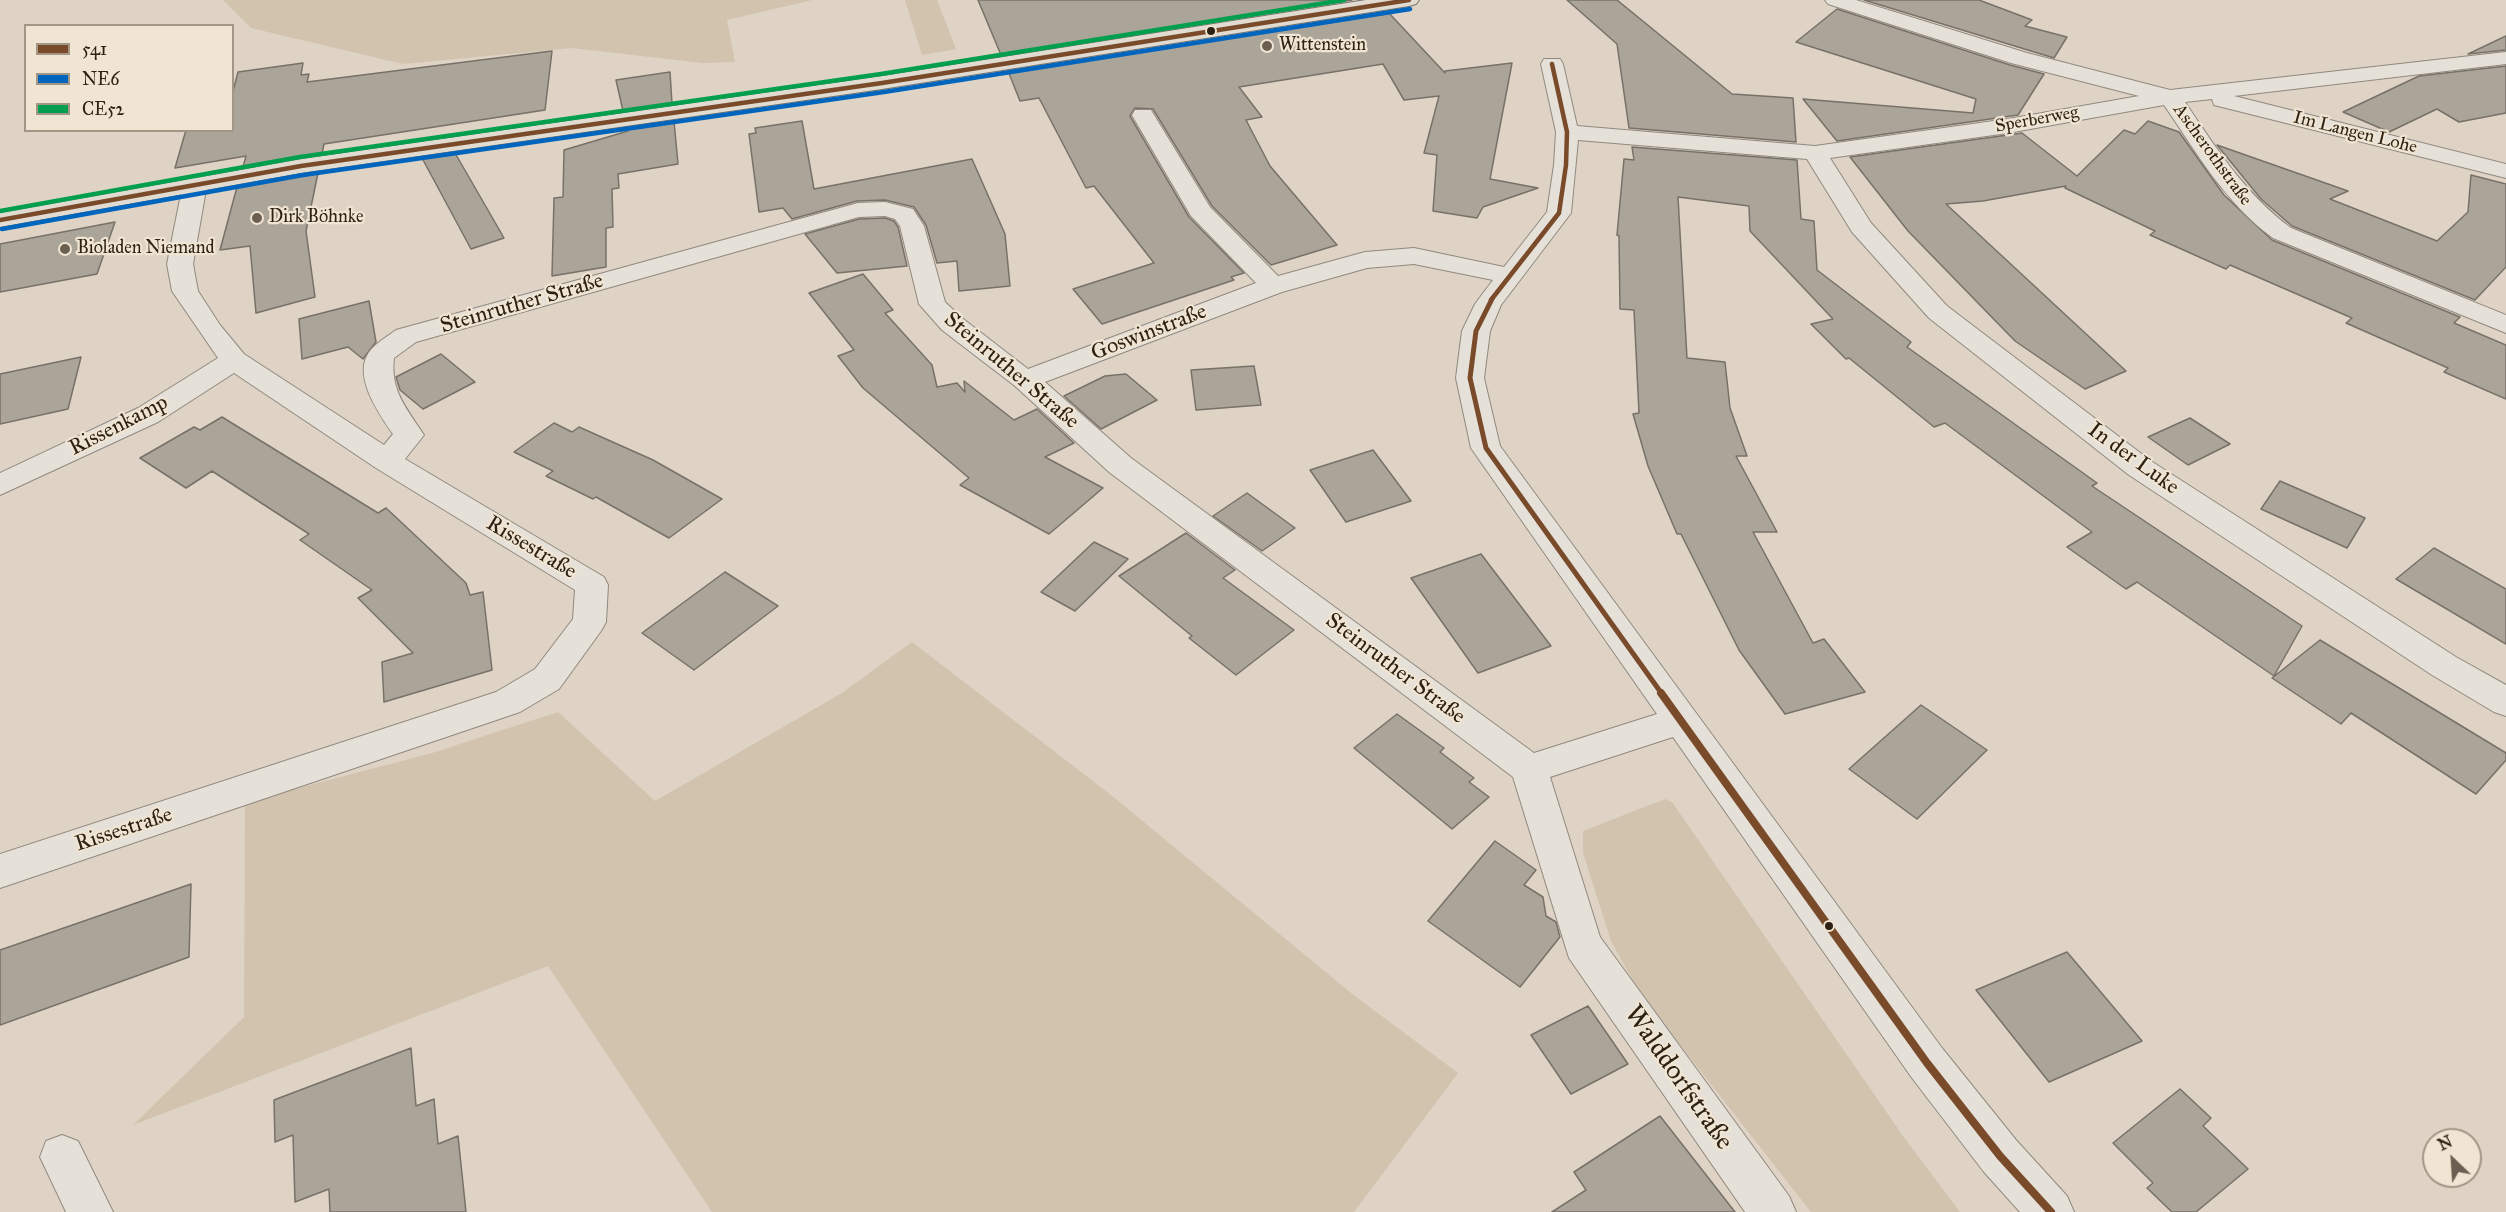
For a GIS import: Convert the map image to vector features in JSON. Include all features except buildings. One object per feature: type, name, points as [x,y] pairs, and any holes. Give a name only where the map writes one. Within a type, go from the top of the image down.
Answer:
[{"type":"main road","points":[[0,220],[195,184],[831,90],[1222,26],[1409,0]]},
{"type":"street","name":"Ascherothstraße","points":[[1835,0],[1997,51],[2170,97],[2242,200],[2259,218],[2282,233],[2506,325]]},
{"type":"street","name":"Sperberweg","points":[[1567,132],[1815,153],[2008,126],[2170,97],[2204,95],[2506,58]]},
{"type":"street","points":[[1552,64],[1561,96],[1567,132],[1566,165],[1559,213],[1488,304],[1476,331],[1470,378],[1486,448],[1927,1063],[2000,1156],[2051,1212]]},
{"type":"street","name":"Im Langen Lohe","points":[[2204,95],[2506,171]]},
{"type":"street","points":[[1143,115],[1200,211],[1273,286]]},
{"type":"street","name":"In der Luke","points":[[1815,153],[1861,227],[1938,312],[2140,468],[2444,666],[2506,702]]},
{"type":"street","name":"Rissestraße","points":[[0,871],[420,734],[508,702],[547,679],[589,622],[592,585],[387,461],[234,360],[210,330],[185,291],[180,264],[195,184]]},
{"type":"street","name":"Steinruther Straße","points":[[387,461],[409,435],[386,401],[376,377],[381,355],[406,336],[858,210],[885,209],[904,214],[912,226],[932,304],[952,324],[1025,380],[1120,465],[1529,769]]},
{"type":"street","name":"Goswinstraße","points":[[1025,380],[1273,286],[1365,260],[1414,256],[1511,276]]},
{"type":"street","name":"Rissenkamp","points":[[0,485],[148,415],[234,360]]},
{"type":"street","points":[[1529,769],[1681,720]]},
{"type":"street","name":"Walddorfstraße","points":[[1529,769],[1583,945],[1773,1212]]},
{"type":"street","points":[[62,1157],[90,1212]]},
{"type":"shaded area","points":[[223,0],[812,0],[727,20],[735,62],[702,63],[572,48],[403,64],[251,28]]},
{"type":"shaded area","points":[[905,0],[937,0],[956,49],[922,55]]},
{"type":"shaded area","points":[[912,642],[1111,795],[1351,993],[1458,1073],[1354,1212],[712,1212],[548,966],[133,1125],[244,1017],[245,802],[432,753],[558,712],[655,801],[842,693]]},
{"type":"shaded area","points":[[1665,799],[1672,802],[1903,1136],[1960,1212],[1811,1212],[1641,995],[1611,941],[1583,853],[1583,831]]},
{"type":"transit line","name":"CE52","points":[[0,211],[300,157],[881,74],[1344,0]]},
{"type":"transit line","name":"541","points":[[0,220],[301,166],[882,83],[1409,0]]},
{"type":"transit line","name":"NE6","points":[[2,229],[303,175],[884,92],[1410,9]]},
{"type":"transit line","name":"541","points":[[1552,64],[1567,132],[1566,165],[1559,213],[1488,304],[1476,331],[1470,378],[1486,448],[1927,1063],[2000,1156],[2051,1212]]},
{"type":"place","name":"Wittenstein","points":[[1267,46]]},
{"type":"place","name":"Dirk Böhnke","points":[[257,218]]},
{"type":"place","name":"Bioladen Niemand","points":[[65,249]]}]
